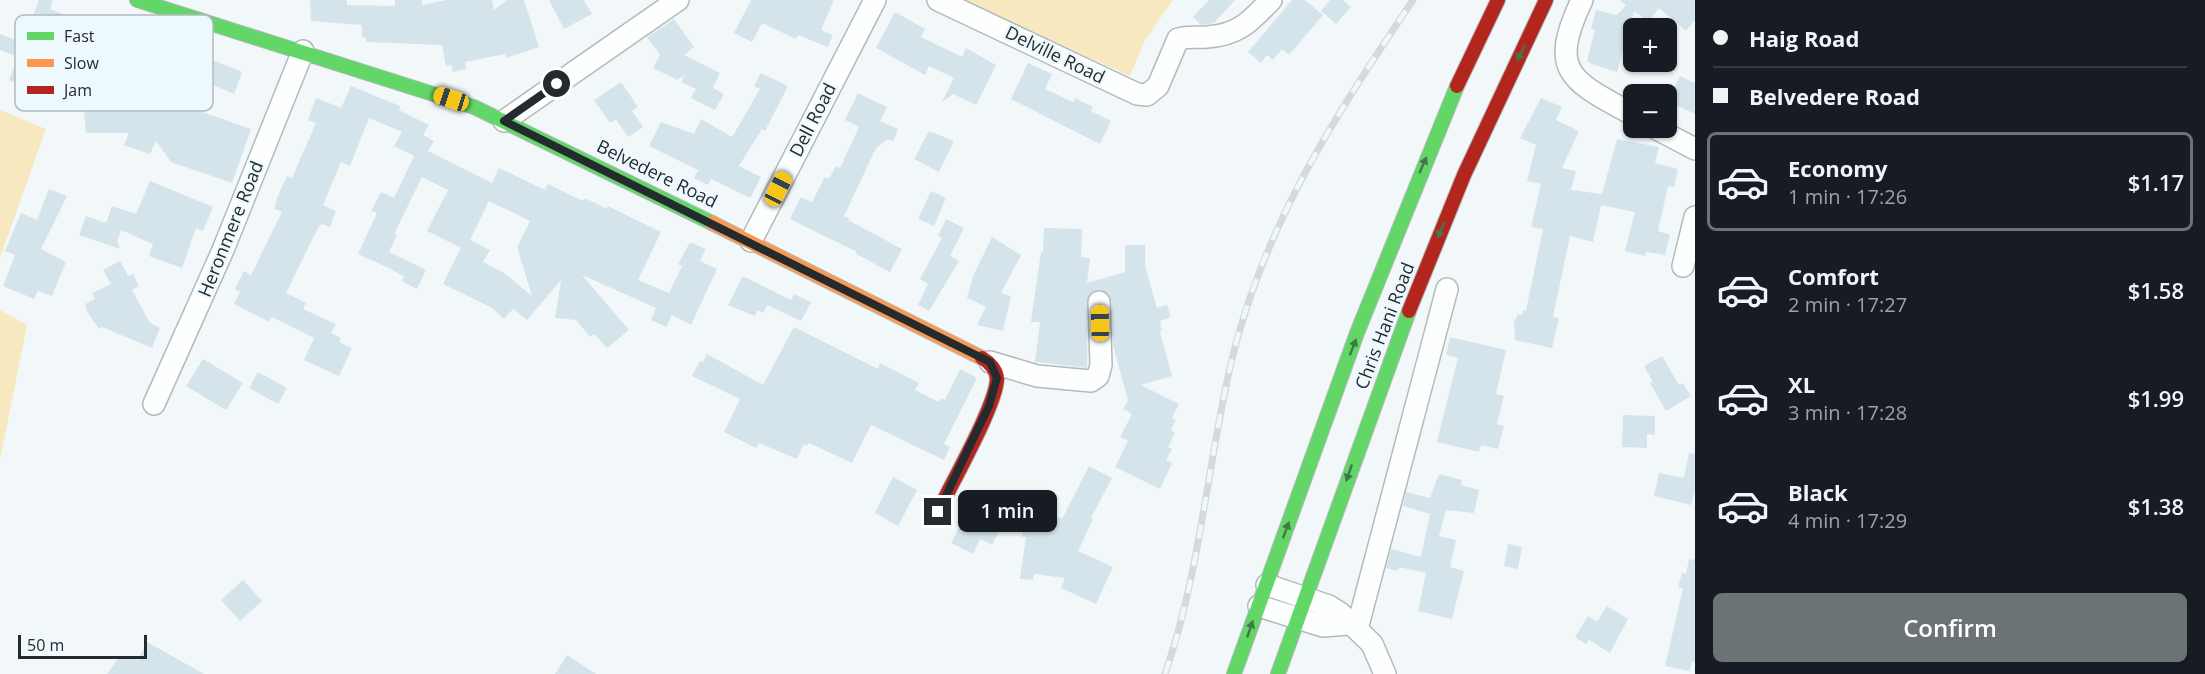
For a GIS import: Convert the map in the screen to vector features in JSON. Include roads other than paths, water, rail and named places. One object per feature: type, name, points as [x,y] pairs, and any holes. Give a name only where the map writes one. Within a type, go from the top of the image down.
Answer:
[{"type":"main road","name":"Belvedere Road","points":[[137,0],[186,15]]},
{"type":"main road","name":"Chris Hani Road","points":[[1234,674],[1340,378],[1421,170],[1498,0]]},
{"type":"main road","name":"Chris Hani Road","points":[[1278,674],[1369,418],[1439,235],[1477,146],[1546,0]]},
{"type":"main road","name":"Belvedere Road","points":[[213,23],[474,107],[751,241],[990,362]]},
{"type":"main road","points":[[938,512],[989,406],[997,378],[990,362]]},
{"type":"street","name":"Dell Road","points":[[751,241],[875,0]]},
{"type":"street","name":"Delville Road","points":[[938,0],[1137,94],[1147,95],[1153,92],[1164,73],[1178,39],[1227,36],[1250,22],[1271,0]]},
{"type":"street","points":[[1582,0],[1568,29],[1564,48],[1569,67],[1580,83],[1623,108]]},
{"type":"street","points":[[504,121],[667,3]]},
{"type":"street","name":"Heronmere Road","points":[[154,404],[223,250],[303,51]]},
{"type":"street","points":[[1675,138],[1695,149]]},
{"type":"street","points":[[1683,266],[1695,217]]},
{"type":"street","points":[[1353,627],[1447,289]]},
{"type":"street","points":[[990,362],[1037,376],[1091,381],[1098,376],[1101,365],[1100,302]]},
{"type":"street","points":[[1267,585],[1332,607],[1372,644],[1385,674]]},
{"type":"street","points":[[1259,606],[1323,626],[1353,627]]},
{"type":"railway","points":[[1165,674],[1187,597],[1231,363],[1245,312],[1262,264],[1305,173],[1330,129],[1413,0]]}]
